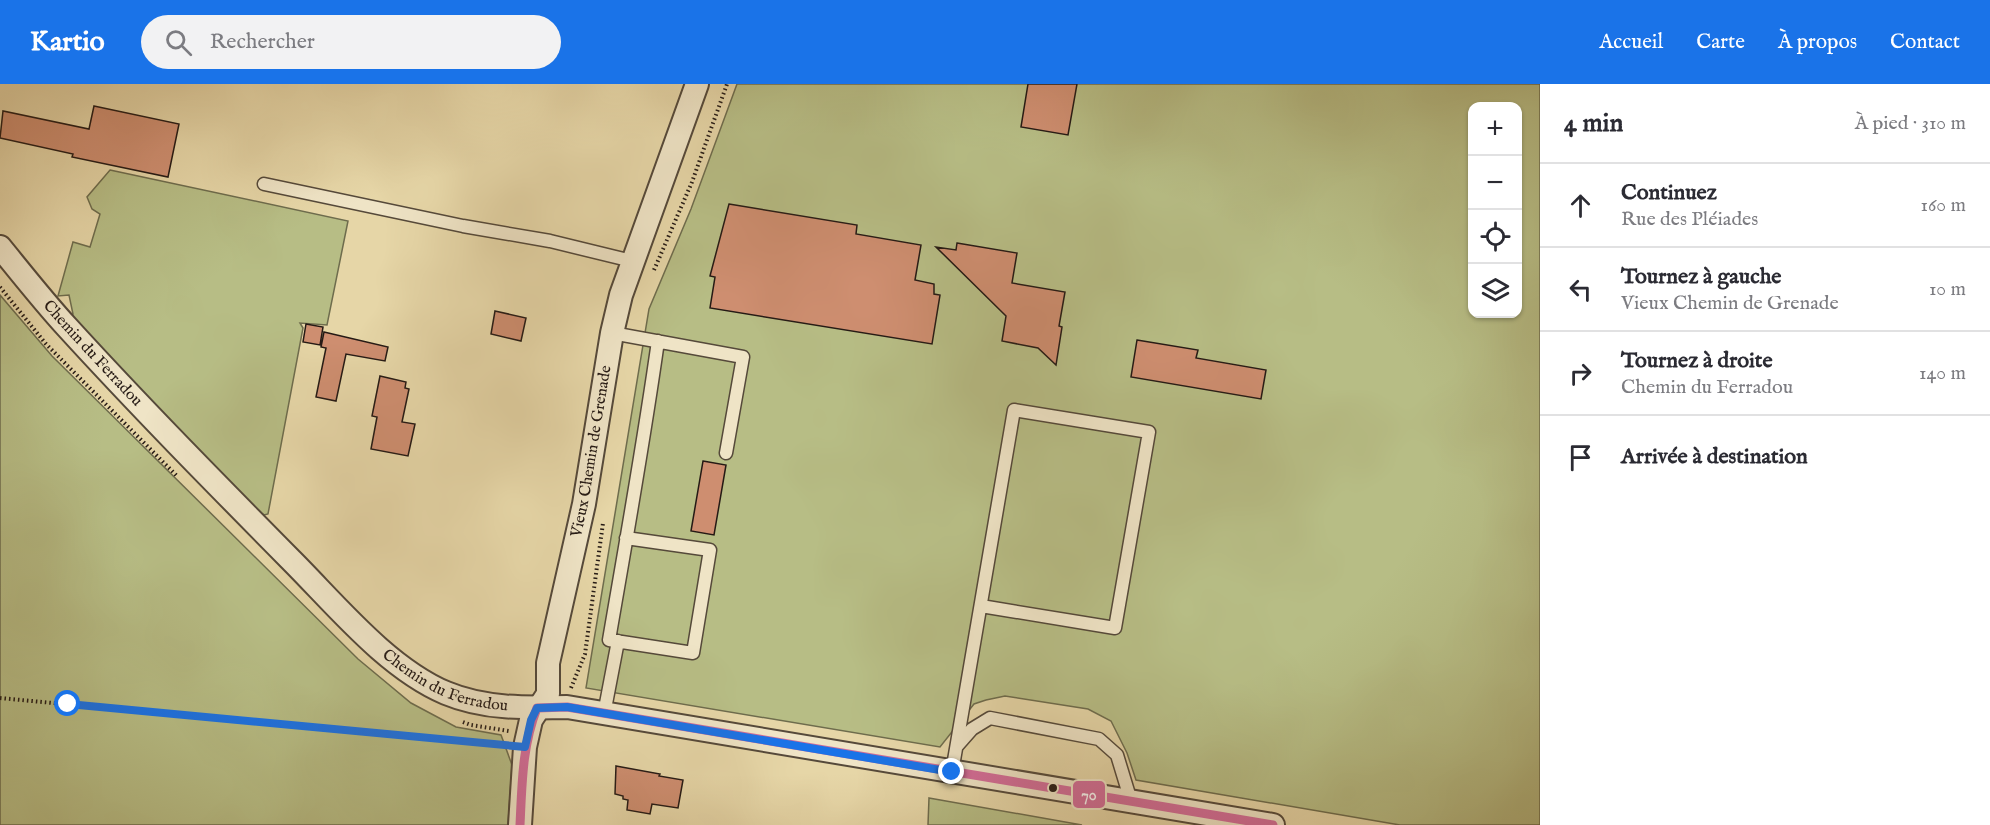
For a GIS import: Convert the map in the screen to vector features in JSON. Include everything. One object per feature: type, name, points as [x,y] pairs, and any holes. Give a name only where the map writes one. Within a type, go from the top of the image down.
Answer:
[{"type":"street","name":"Vieux Chemin de Grenade","points":[[520,825],[525,747],[531,720],[548,694],[548,663],[584,504],[612,333],[621,295],[698,84]]},
{"type":"street","name":"Chemin du Ferradou","points":[[0,247],[66,326],[377,646],[408,671],[445,692],[472,701],[498,706],[567,707],[1273,825]]},
{"type":"lane","points":[[264,184],[463,226],[550,241],[632,261]]},
{"type":"lane","points":[[612,333],[743,357],[726,453]]},
{"type":"lane","points":[[604,714],[626,538],[658,341]]},
{"type":"lane","points":[[952,772],[1014,410],[1149,432],[1115,628],[981,606]]},
{"type":"lane","points":[[614,641],[693,653],[710,550],[626,538]]},
{"type":"lane","points":[[957,747],[972,729],[990,718],[1099,739],[1117,755],[1131,801]]},
{"type":"path","points":[[651,277],[692,182],[727,84]]},
{"type":"path","points":[[570,690],[585,654]]},
{"type":"path","points":[[0,698],[525,747]]},
{"type":"green space","points":[[737,84],[1540,84],[1540,825],[1400,825],[1136,780],[1127,753],[1111,721],[1088,709],[1005,696],[974,704],[940,747],[586,688],[649,309],[691,209]]},
{"type":"green space","points":[[110,170],[348,221],[327,325],[300,323],[303,328],[268,514],[264,515],[250,506],[69,318],[73,314],[69,295],[58,296],[73,242],[90,247],[100,214],[92,209],[87,197]]},
{"type":"green space","points":[[0,295],[52,356],[358,659],[411,703],[456,727],[501,735],[512,765],[508,825],[0,825]]},
{"type":"green space","points":[[929,798],[1082,825],[928,825]]},
{"type":"building","points":[[1028,84],[1077,84],[1068,135],[1021,127]]},
{"type":"building","points":[[94,106],[179,124],[168,177],[72,157],[73,154],[0,138],[3,111],[89,129]]},
{"type":"building","points":[[729,204],[857,225],[856,234],[921,245],[915,280],[934,284],[934,294],[940,295],[932,344],[710,308],[715,277],[710,276]]},
{"type":"building","points":[[957,243],[1017,253],[1012,283],[1065,292],[1056,365],[1038,348],[1002,341],[1006,316],[936,247],[956,250]]},
{"type":"building","points":[[495,311],[526,318],[521,341],[491,334]]},
{"type":"building","points":[[306,324],[323,327],[320,345],[303,342]]},
{"type":"building","points":[[324,332],[388,347],[385,361],[346,354],[336,401],[316,397],[326,348],[321,347]]},
{"type":"building","points":[[1137,340],[1198,350],[1196,358],[1266,370],[1261,399],[1131,377]]},
{"type":"building","points":[[380,376],[406,382],[405,388],[409,389],[402,422],[415,424],[408,456],[371,449],[377,417],[372,416]]},
{"type":"building","points":[[703,461],[726,465],[714,535],[691,531]]},
{"type":"building","points":[[616,766],[683,780],[678,808],[652,804],[650,814],[627,810],[628,800],[615,794]]},
{"type":"transit line","name":"70","points":[[537,708],[567,707],[1273,825]]},
{"type":"transit line","name":"70","points":[[520,825],[522,780],[528,737],[537,708]]},
{"type":"route","points":[[68,704],[525,747],[531,720],[537,708],[567,707],[952,772]]}]
